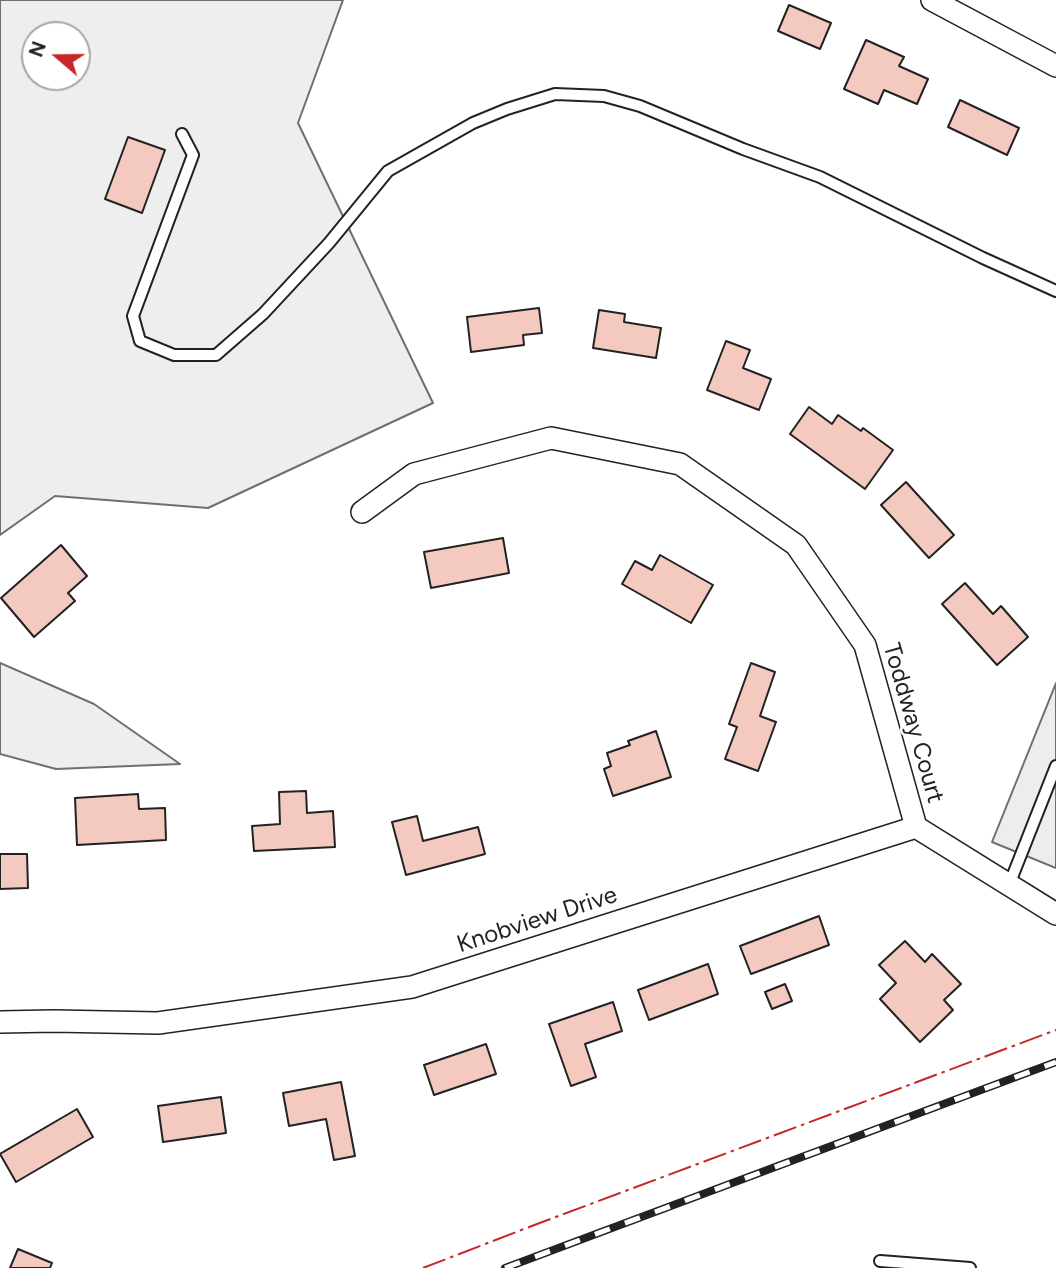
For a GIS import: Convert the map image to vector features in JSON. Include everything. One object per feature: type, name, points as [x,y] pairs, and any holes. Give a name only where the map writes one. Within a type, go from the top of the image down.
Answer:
[{"type":"street","points":[[932,0],[1056,65]]},
{"type":"street","name":"Toddway Court","points":[[362,512],[414,474],[551,438],[680,464],[796,545],[865,645],[916,827]]},
{"type":"street","points":[[916,827],[1056,914]]},
{"type":"street","name":"Knobview Drive","points":[[0,1022],[158,1023],[412,987],[916,827]]},
{"type":"lane","points":[[182,134],[193,155],[133,316],[140,341],[174,355],[216,355],[263,314],[329,243],[388,171],[473,123],[555,94],[604,96],[640,106],[743,149],[820,177],[1056,291]]},
{"type":"lane","points":[[1009,885],[1056,766]]},
{"type":"lane","points":[[880,1261],[970,1268]]},
{"type":"shaded area","points":[[0,0],[343,0],[298,123],[433,403],[208,508],[55,496],[0,535]]},
{"type":"shaded area","points":[[0,663],[94,704],[180,764],[56,769],[0,754]]},
{"type":"shaded area","points":[[1056,683],[1056,868],[992,842]]},
{"type":"building","points":[[789,5],[831,23],[820,49],[778,31]]},
{"type":"building","points":[[866,40],[904,57],[899,66],[928,79],[917,104],[884,90],[878,104],[844,89]]},
{"type":"building","points":[[960,100],[1019,128],[1007,155],[948,127]]},
{"type":"building","points":[[128,137],[165,150],[142,213],[105,199]]},
{"type":"building","points":[[539,308],[542,333],[523,335],[524,345],[471,352],[467,317]]},
{"type":"building","points":[[599,310],[625,314],[624,322],[661,328],[656,358],[593,348]]},
{"type":"building","points":[[726,341],[750,350],[743,368],[771,379],[759,410],[707,390]]},
{"type":"building","points":[[809,407],[832,424],[838,415],[861,431],[863,428],[893,450],[865,489],[790,434]]},
{"type":"building","points":[[906,482],[954,535],[929,558],[881,505]]},
{"type":"building","points":[[503,538],[509,573],[431,588],[424,552]]},
{"type":"building","points":[[61,545],[87,576],[68,593],[75,601],[34,637],[1,598]]},
{"type":"building","points":[[660,555],[713,585],[691,623],[622,584],[635,561],[652,570]]},
{"type":"building","points":[[965,583],[993,614],[1001,606],[1028,637],[997,665],[942,604]]},
{"type":"building","points":[[751,663],[775,672],[760,716],[776,722],[758,771],[725,759],[737,727],[729,724]]},
{"type":"building","points":[[656,731],[671,777],[613,796],[604,769],[611,766],[607,753],[630,745],[628,741]]},
{"type":"building","points":[[306,791],[307,813],[333,811],[335,847],[254,851],[252,826],[280,824],[279,792]]},
{"type":"building","points":[[138,794],[139,809],[165,808],[166,840],[77,845],[75,798]]},
{"type":"building","points":[[417,816],[423,841],[478,827],[485,854],[406,875],[392,822]]},
{"type":"building","points":[[0,854],[27,854],[28,888],[0,889]]},
{"type":"building","points":[[819,916],[829,945],[751,974],[740,946]]},
{"type":"building","points":[[905,941],[925,962],[932,954],[961,984],[944,1000],[953,1010],[920,1042],[880,999],[896,983],[879,965]]},
{"type":"building","points":[[708,964],[718,994],[649,1020],[638,990]]},
{"type":"building","points":[[785,984],[792,1001],[772,1009],[765,992]]},
{"type":"building","points":[[613,1002],[622,1031],[585,1044],[596,1077],[571,1086],[549,1024]]},
{"type":"building","points":[[486,1044],[496,1074],[434,1095],[424,1065]]},
{"type":"building","points":[[341,1082],[355,1156],[334,1160],[326,1119],[289,1126],[283,1093]]},
{"type":"building","points":[[221,1097],[226,1133],[163,1142],[158,1106]]},
{"type":"building","points":[[77,1109],[93,1137],[16,1182],[0,1154]]},
{"type":"building","points":[[18,1249],[52,1263],[50,1268],[10,1268]]},
{"type":"railway","points":[[505,1268],[1056,1062]]},
{"type":"power","points":[[423,1268],[1056,1030]]}]
